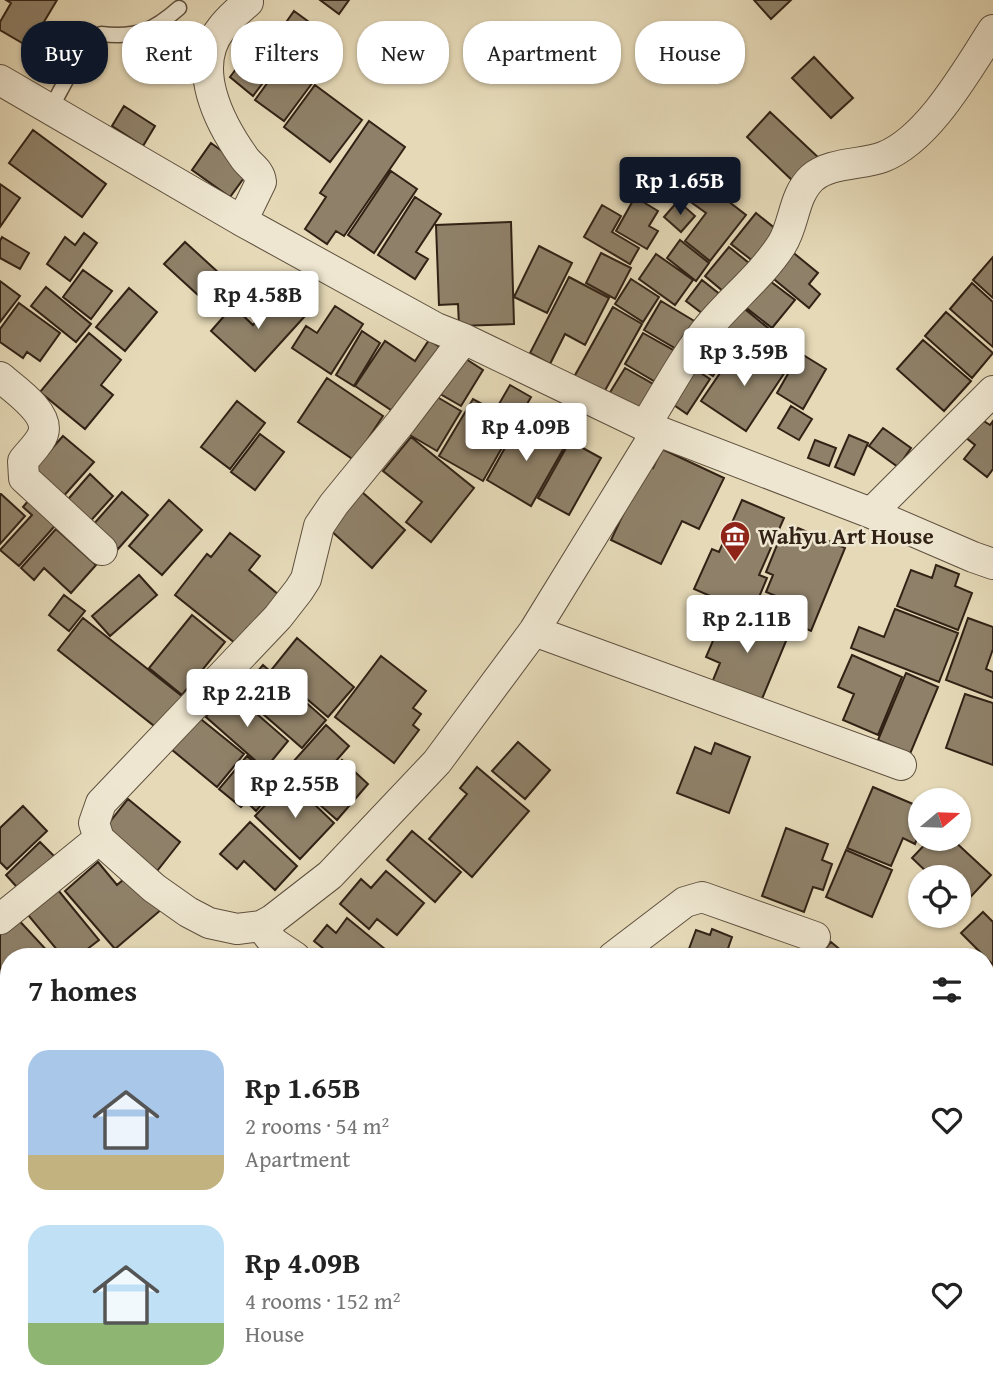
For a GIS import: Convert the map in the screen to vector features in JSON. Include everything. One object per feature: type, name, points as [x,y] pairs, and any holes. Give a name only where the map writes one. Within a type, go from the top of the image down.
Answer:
[{"type":"street","points":[[242,221],[261,177],[244,158],[211,96],[208,59],[219,30],[248,2]]},
{"type":"street","points":[[464,339],[319,526],[306,579],[299,590],[269,626],[101,803],[94,823],[99,839],[154,888],[209,923],[237,929],[261,926],[330,875],[437,762],[534,631],[710,326],[782,243],[790,229],[797,200],[813,178],[834,168],[882,158],[911,138],[944,103],[993,30]]},
{"type":"street","points":[[0,80],[242,221],[436,328],[651,428],[871,513],[993,564]]},
{"type":"street","points":[[0,377],[41,416],[44,425],[42,436],[23,461],[24,478],[102,550]]},
{"type":"street","points":[[871,513],[993,391]]},
{"type":"street","points":[[534,631],[901,765]]},
{"type":"street","points":[[0,919],[99,839]]},
{"type":"street","points":[[626,948],[685,902],[702,897],[815,937]]},
{"type":"street","points":[[261,926],[282,948]]},
{"type":"lane","points":[[51,108],[72,69],[102,34],[138,34],[160,25],[179,8]]},
{"type":"building","points":[[6,0],[57,0],[44,21],[21,21],[21,42],[0,30],[0,22],[11,3]]},
{"type":"building","points":[[320,0],[349,0],[339,14]]},
{"type":"building","points":[[754,0],[791,0],[771,19]]},
{"type":"building","points":[[294,11],[308,21],[287,21]]},
{"type":"building","points":[[814,57],[853,98],[831,118],[792,78]]},
{"type":"building","points":[[238,84],[262,84],[253,96]]},
{"type":"building","points":[[267,84],[312,84],[284,121],[255,100]]},
{"type":"building","points":[[315,85],[362,120],[330,162],[284,127]]},
{"type":"building","points":[[124,106],[155,126],[143,146],[112,126]]},
{"type":"building","points":[[770,112],[821,160],[797,185],[747,137]]},
{"type":"building","points":[[369,121],[405,147],[344,236],[336,231],[327,244],[305,229],[326,197],[320,193]]},
{"type":"building","points":[[33,130],[106,184],[82,217],[9,163]]},
{"type":"building","points":[[211,143],[249,171],[230,197],[192,170]]},
{"type":"building","points":[[391,171],[417,189],[374,253],[348,235]]},
{"type":"building","points":[[702,181],[746,215],[710,261],[685,241],[706,213],[688,200]]},
{"type":"building","points":[[0,184],[20,198],[0,227]]},
{"type":"building","points":[[415,197],[441,214],[416,252],[428,259],[415,279],[378,255]]},
{"type":"building","points":[[635,197],[658,211],[649,226],[658,231],[647,249],[616,231]]},
{"type":"building","points":[[678,201],[695,216],[681,232],[664,217]]},
{"type":"building","points":[[602,205],[621,216],[612,232],[639,248],[630,264],[584,237]]},
{"type":"building","points":[[756,213],[782,234],[758,265],[731,244]]},
{"type":"building","points":[[511,222],[514,324],[459,326],[458,304],[439,305],[436,225]]},
{"type":"building","points":[[84,233],[97,243],[70,281],[47,264],[65,237],[75,245]]},
{"type":"building","points":[[2,237],[29,253],[20,269],[0,258]]},
{"type":"building","points":[[680,240],[709,263],[696,281],[667,258]]},
{"type":"building","points":[[185,242],[231,284],[210,306],[164,264]]},
{"type":"building","points":[[539,246],[572,263],[547,313],[514,297]]},
{"type":"building","points":[[729,247],[754,267],[730,297],[705,276]]},
{"type":"building","points":[[790,250],[818,273],[809,284],[820,294],[809,308],[769,275]]},
{"type":"building","points":[[601,253],[631,268],[615,299],[586,283]]},
{"type":"building","points":[[656,254],[693,280],[675,305],[639,279]]},
{"type":"building","points":[[993,257],[993,298],[973,280]]},
{"type":"building","points":[[83,270],[112,291],[91,319],[63,297]]},
{"type":"building","points":[[569,277],[609,298],[585,345],[565,334],[550,364],[530,353]]},
{"type":"building","points":[[766,278],[795,300],[772,328],[744,306]]},
{"type":"building","points":[[631,279],[659,297],[643,322],[615,304]]},
{"type":"building","points":[[702,280],[727,300],[711,320],[686,301]]},
{"type":"building","points":[[0,281],[20,296],[0,322]]},
{"type":"building","points":[[972,283],[993,302],[993,347],[950,309]]},
{"type":"building","points":[[46,287],[91,324],[76,342],[31,306]]},
{"type":"building","points":[[129,288],[157,312],[125,351],[96,327]]},
{"type":"building","points":[[281,294],[305,316],[255,371],[211,331],[233,306],[253,325]]},
{"type":"building","points":[[661,301],[701,325],[685,354],[644,330]]},
{"type":"building","points":[[19,303],[60,333],[40,361],[27,352],[23,358],[0,342],[0,329]]},
{"type":"building","points":[[335,306],[363,324],[331,374],[292,348],[306,326],[317,333]]},
{"type":"building","points":[[741,306],[768,328],[749,353],[721,331]]},
{"type":"building","points":[[613,307],[642,324],[603,394],[574,377]]},
{"type":"building","points":[[946,312],[993,353],[972,378],[925,336]]},
{"type":"building","points":[[362,331],[380,343],[354,386],[336,375]]},
{"type":"building","points":[[89,333],[121,360],[101,385],[113,395],[85,429],[40,392]]},
{"type":"building","points":[[643,333],[682,355],[664,387],[625,364]]},
{"type":"building","points":[[711,336],[730,349],[713,376],[693,363]]},
{"type":"building","points":[[429,340],[447,352],[403,418],[355,386],[385,341],[415,361]]},
{"type":"building","points":[[923,340],[971,381],[944,411],[897,369]]},
{"type":"building","points":[[757,349],[787,369],[746,431],[701,401],[731,357],[745,367]]},
{"type":"building","points":[[800,353],[826,369],[803,409],[777,393]]},
{"type":"building","points":[[466,359],[483,370],[461,406],[435,391]]},
{"type":"building","points":[[690,366],[710,379],[687,414],[668,401]]},
{"type":"building","points":[[625,368],[662,389],[647,416],[609,394]]},
{"type":"building","points":[[327,378],[383,416],[354,460],[298,422]]},
{"type":"building","points":[[510,385],[531,397],[483,481],[439,456],[473,399],[495,411]]},
{"type":"building","points":[[432,394],[461,411],[437,451],[408,434]]},
{"type":"building","points":[[237,401],[265,423],[230,469],[201,447]]},
{"type":"building","points":[[791,406],[812,419],[799,440],[778,428]]},
{"type":"building","points":[[979,418],[990,425],[993,421],[993,469],[987,477],[964,459],[975,445],[965,437]]},
{"type":"building","points":[[520,421],[565,446],[531,506],[487,480]]},
{"type":"building","points":[[883,428],[911,448],[898,467],[869,446]]},
{"type":"building","points":[[260,434],[284,452],[255,490],[231,472]]},
{"type":"building","points":[[849,435],[868,443],[854,475],[835,467]]},
{"type":"building","points":[[63,436],[94,462],[61,499],[31,472]]},
{"type":"building","points":[[411,437],[474,488],[431,542],[406,522],[422,502],[383,471]]},
{"type":"building","points":[[815,440],[836,448],[829,466],[808,458]]},
{"type":"building","points":[[570,441],[601,458],[569,515],[538,498]]},
{"type":"building","points":[[662,449],[724,478],[699,529],[682,521],[661,564],[611,540],[647,464],[653,468]]},
{"type":"building","points":[[90,474],[113,496],[86,526],[63,505]]},
{"type":"building","points":[[122,492],[148,515],[118,549],[92,526]]},
{"type":"building","points":[[362,492],[405,530],[372,568],[329,529]]},
{"type":"building","points":[[0,494],[25,516],[0,544]]},
{"type":"building","points":[[34,494],[61,519],[19,566],[0,550],[32,515],[23,507]]},
{"type":"building","points":[[169,500],[202,530],[162,575],[129,546]]},
{"type":"building","name":"Wahyu Art House","points":[[742,500],[784,518],[759,575],[767,578],[752,614],[694,589],[712,549],[719,552]]},
{"type":"building","points":[[798,528],[845,548],[811,631],[791,622],[798,605],[766,592],[773,575],[766,572],[779,540],[791,545]]},
{"type":"building","points":[[56,529],[96,565],[71,593],[44,568],[34,580],[21,568]]},
{"type":"building","points":[[230,533],[260,556],[249,570],[279,595],[251,631],[247,628],[235,643],[175,595],[207,554],[211,557]]},
{"type":"building","points":[[936,565],[959,574],[955,586],[972,593],[958,630],[897,606],[911,570],[932,578]]},
{"type":"building","points":[[139,575],[157,595],[110,636],[92,616]]},
{"type":"building","points":[[64,595],[85,611],[69,631],[49,615]]},
{"type":"building","points":[[727,608],[762,624],[765,617],[791,629],[759,706],[711,685],[720,663],[706,657]]},
{"type":"building","points":[[895,609],[958,633],[939,682],[851,648],[859,627],[884,637]]},
{"type":"building","points":[[192,615],[225,642],[182,695],[149,668]]},
{"type":"building","points":[[83,618],[183,697],[158,729],[58,650]]},
{"type":"building","points":[[968,618],[993,627],[993,649],[986,669],[993,672],[993,698],[946,680]]},
{"type":"building","points":[[297,638],[354,687],[328,717],[272,669]]},
{"type":"building","points":[[852,655],[902,677],[878,735],[843,720],[854,694],[838,687]]},
{"type":"building","points":[[381,656],[426,691],[413,708],[421,714],[413,725],[419,730],[394,763],[335,717]]},
{"type":"building","points":[[263,665],[326,720],[302,748],[239,693]]},
{"type":"building","points":[[906,673],[938,687],[910,754],[878,740]]},
{"type":"building","points":[[228,689],[288,741],[265,769],[206,717]]},
{"type":"building","points":[[965,694],[993,703],[993,765],[946,748]]},
{"type":"building","points":[[197,716],[244,754],[217,787],[171,749]]},
{"type":"building","points":[[326,725],[349,746],[308,793],[284,772]]},
{"type":"building","points":[[518,742],[550,770],[525,799],[492,771]]},
{"type":"building","points":[[715,743],[750,757],[729,813],[677,793],[695,747],[711,754]]},
{"type":"building","points":[[247,756],[279,784],[256,811],[246,801],[241,807],[219,789]]},
{"type":"building","points":[[342,760],[368,784],[337,820],[310,796]]},
{"type":"building","points":[[477,767],[529,811],[472,877],[429,839],[467,794],[460,788]]},
{"type":"building","points":[[289,780],[334,823],[300,859],[255,816]]},
{"type":"building","points":[[873,787],[908,802],[908,840],[903,838],[891,866],[847,848]]},
{"type":"building","points":[[128,799],[180,842],[157,871],[105,828]]},
{"type":"building","points":[[23,806],[47,831],[7,869],[0,862],[0,828]]},
{"type":"building","points":[[250,822],[297,866],[275,890],[244,861],[237,869],[220,854]]},
{"type":"building","points":[[786,828],[828,844],[822,860],[832,864],[823,890],[813,887],[804,912],[762,896]]},
{"type":"building","points":[[412,831],[461,872],[435,902],[387,860]]},
{"type":"building","points":[[40,842],[59,861],[24,895],[6,875]]},
{"type":"building","points":[[846,850],[892,870],[872,917],[826,897]]},
{"type":"building","points":[[919,851],[965,851],[991,875],[971,896],[971,865],[919,865],[912,858]]},
{"type":"building","points":[[98,862],[117,885],[131,873],[162,909],[114,948],[65,891]]},
{"type":"building","points":[[386,871],[424,903],[397,935],[377,919],[369,929],[340,904],[361,879],[371,888]]},
{"type":"building","points":[[58,890],[99,940],[89,948],[56,948],[28,915]]},
{"type":"building","points":[[983,912],[993,922],[993,948],[976,948],[961,933],[966,928],[971,928],[971,923]]},
{"type":"building","points":[[14,915],[45,948],[0,948],[0,928]]},
{"type":"building","points":[[347,918],[384,948],[323,948],[314,941],[327,925],[336,933]]},
{"type":"building","points":[[712,929],[732,937],[728,948],[689,948],[696,930],[710,935]]},
{"type":"building","points":[[831,942],[838,948],[826,948]]},
{"type":"place","name":"Wahyu Art House","points":[[735,563]]}]
